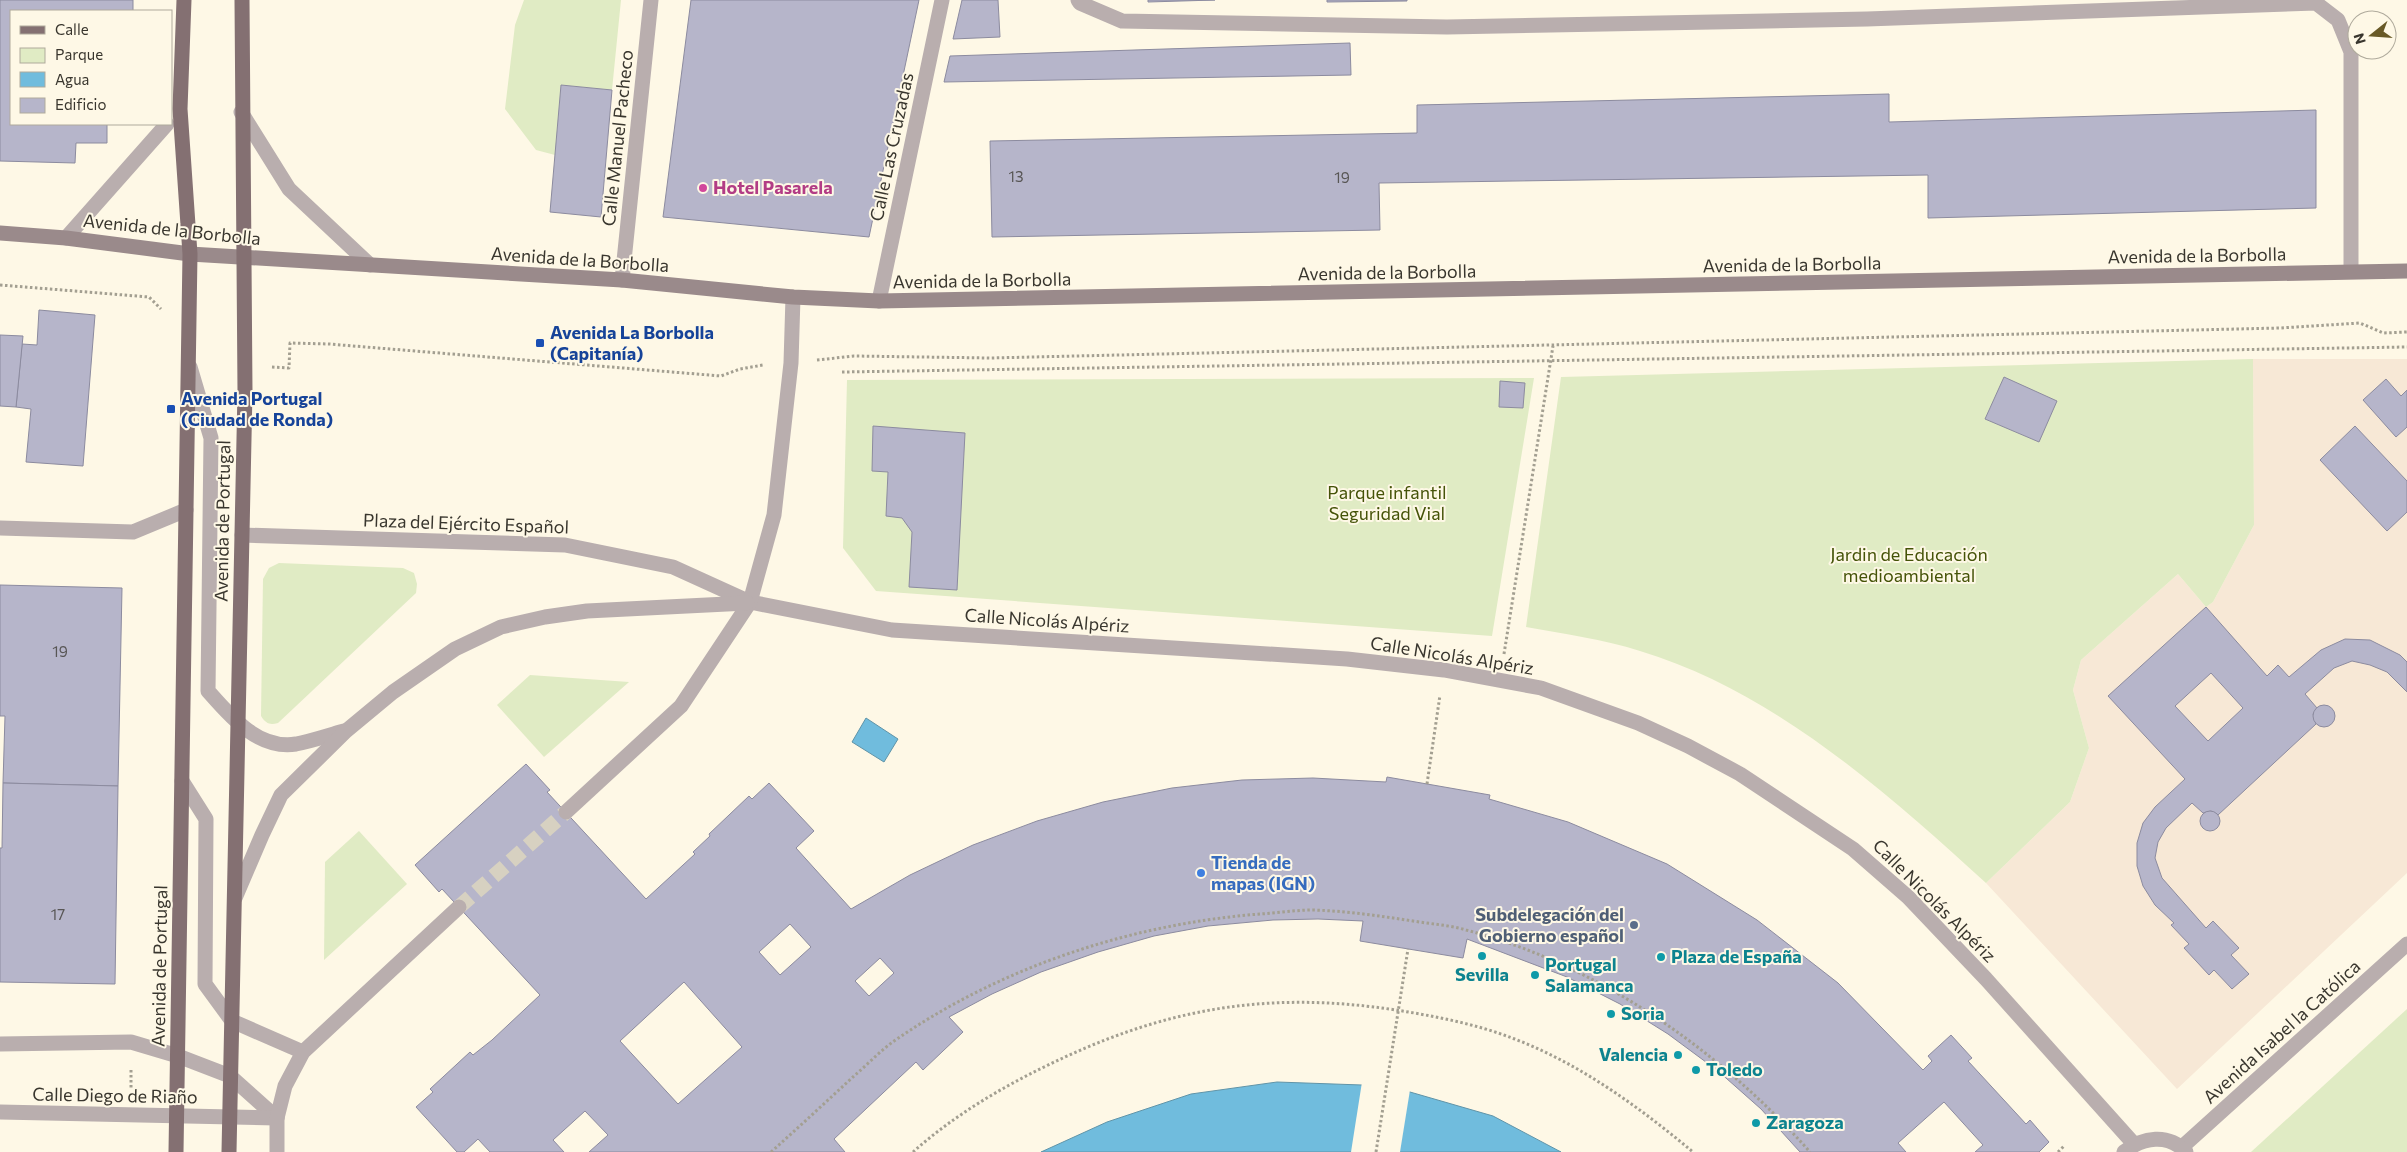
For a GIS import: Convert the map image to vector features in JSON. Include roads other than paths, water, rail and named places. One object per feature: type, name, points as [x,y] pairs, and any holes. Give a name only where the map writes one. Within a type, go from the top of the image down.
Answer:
[{"type":"main road","name":"Avenida de Portugal","points":[[176,1152],[190,254],[176,114],[184,0]]},
{"type":"main road","name":"Avenida de Portugal","points":[[229,1152],[245,391],[241,112],[242,0]]},
{"type":"main road","name":"Avenida de la Borbolla","points":[[0,233],[66,238],[190,254],[622,280],[793,297],[879,301],[1584,289],[2407,271]]},
{"type":"street","name":"Calle Manuel Pacheco","points":[[622,280],[652,0]]},
{"type":"street","name":"Calle Las Cruzadas","points":[[879,301],[942,0]]},
{"type":"street","points":[[1078,0],[1080,3],[1122,21],[1447,27],[1867,19],[2316,3],[2338,20],[2351,52],[2351,272]]},
{"type":"street","points":[[241,112],[289,188],[370,265]]},
{"type":"street","points":[[66,238],[166,125]]},
{"type":"street","points":[[566,812],[681,706],[750,602],[774,515],[791,363],[793,297]]},
{"type":"street","name":"Avenida de Portugal","points":[[189,364],[211,438],[208,691],[239,726]]},
{"type":"street","points":[[0,528],[133,532],[186,510]]},
{"type":"street","name":"Plaza del Ejército Español","points":[[242,535],[565,545],[673,567],[750,602]]},
{"type":"street","points":[[235,898],[282,795],[346,731],[393,692],[455,649],[501,627],[545,617],[587,611],[750,602]]},
{"type":"street","name":"Calle Nicolás Alpériz","points":[[750,602],[892,630],[1347,659],[1444,670],[1542,688],[1638,723],[1688,746],[1740,774],[1854,848],[1908,898],[1973,965],[2129,1148]]},
{"type":"street","points":[[239,726],[255,735],[277,742],[295,744],[346,731]]},
{"type":"street","points":[[182,781],[206,819],[206,984],[232,1021],[303,1052]]},
{"type":"street","points":[[277,1152],[277,1118],[284,1086],[303,1052],[459,907]]},
{"type":"street","name":"Avenida Isabel la Católica","points":[[2184,1150],[2407,944]]},
{"type":"street","name":"Calle Diego de Riaño","points":[[0,1044],[131,1042],[178,1056],[230,1076]]},
{"type":"street","points":[[230,1076],[277,1118]]},
{"type":"street","name":"Calle Diego de Riaño","points":[[0,1112],[277,1118]]},
{"type":"street","points":[[2129,1148],[2146,1140],[2158,1139],[2170,1141],[2184,1150]]},
{"type":"water","points":[[866,718],[898,739],[884,762],[852,742]]},
{"type":"water","points":[[1277,1082],[1362,1085],[1410,1092],[1493,1116],[1561,1152],[1041,1152],[1107,1122],[1191,1094]]},
{"type":"tunnel","points":[[459,907],[566,812]]},
{"type":"place","name":"Hotel Pasarela","points":[[703,188]]},
{"type":"place","name":"Avenida La Borbolla (Capitanía)","points":[[540,343]]},
{"type":"place","name":"Avenida Portugal (Ciudad de Ronda)","points":[[171,409]]},
{"type":"place","name":"Tienda de mapas (IGN)","points":[[1201,873]]},
{"type":"place","name":"Subdelegación del Gobierno español","points":[[1634,925]]},
{"type":"place","name":"Sevilla","points":[[1482,956]]},
{"type":"place","name":"Plaza de España","points":[[1661,957]]},
{"type":"place","name":"Portugal Salamanca","points":[[1535,975]]},
{"type":"place","name":"Soria","points":[[1611,1014]]},
{"type":"place","name":"Valencia","points":[[1678,1055]]},
{"type":"place","name":"Toledo","points":[[1696,1070]]},
{"type":"place","name":"Zaragoza","points":[[1756,1123]]},
{"type":"park label","name":"Parque infantil Seguridad Vial","points":[[1387,503]]},
{"type":"park label","name":"Jardin de Educación medioambiental","points":[[1909,565]]}]
